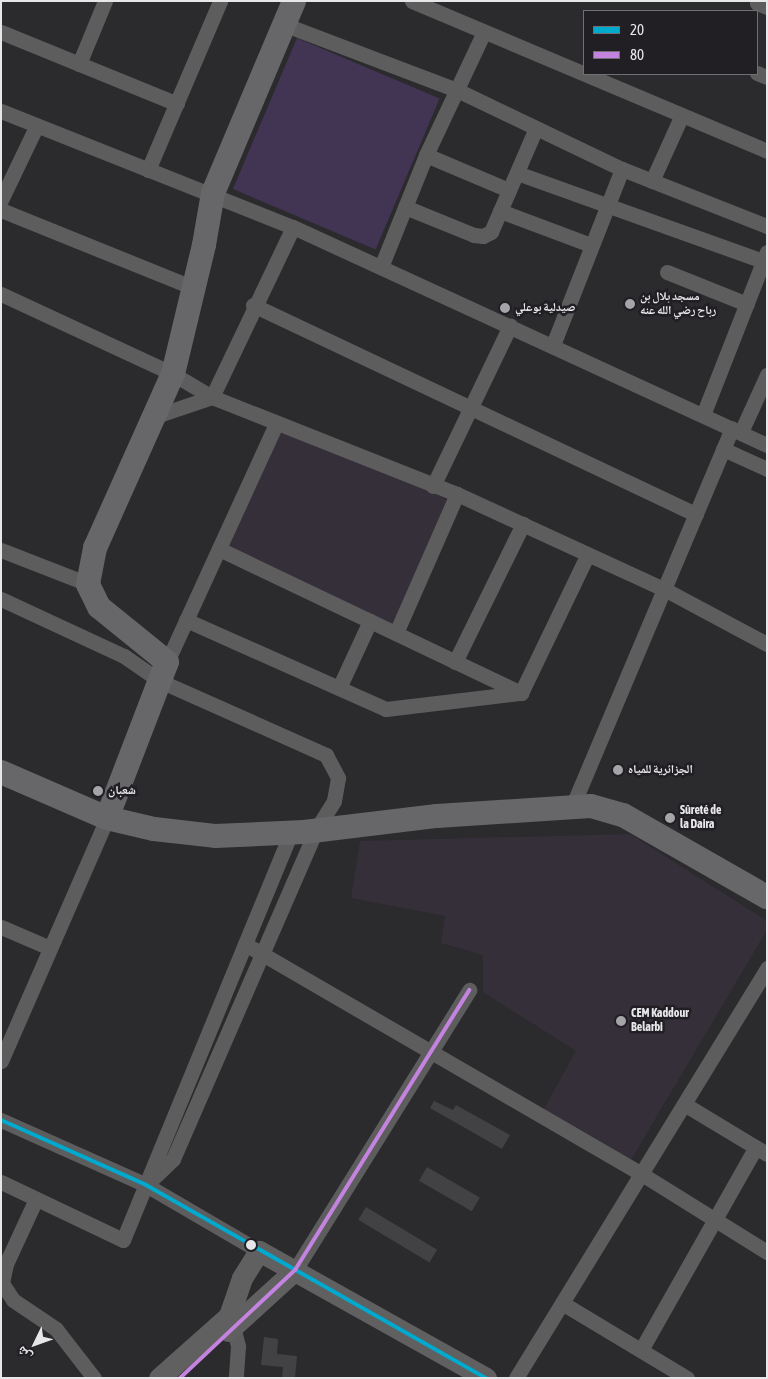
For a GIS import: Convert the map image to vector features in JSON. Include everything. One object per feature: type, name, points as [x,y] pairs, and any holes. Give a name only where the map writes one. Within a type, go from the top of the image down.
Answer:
[{"type":"main road","points":[[107,818],[164,671],[99,607],[88,584],[95,548],[173,374],[194,288],[213,193],[294,1]]},
{"type":"main road","points":[[1,772],[107,818],[154,829],[216,836],[316,830],[437,816],[591,806],[623,815],[767,897]]},
{"type":"main road","points":[[180,1378],[230,1323],[242,1278],[258,1251],[486,1378]]},
{"type":"main road","points":[[159,1378],[295,1270]]},
{"type":"street","points":[[78,64],[105,1]]},
{"type":"street","points":[[148,170],[220,1]]},
{"type":"street","points":[[412,1],[583,74]]},
{"type":"street","points":[[283,24],[459,91],[622,169],[767,226]]},
{"type":"street","points":[[1,32],[177,104]]},
{"type":"street","points":[[381,267],[426,156],[459,91],[484,32]]},
{"type":"street","points":[[587,75],[767,151]]},
{"type":"street","points":[[1,111],[36,127],[213,193],[293,227],[552,344],[767,445]]},
{"type":"street","points":[[652,181],[682,115]]},
{"type":"street","points":[[1,200],[36,127]]},
{"type":"street","points":[[405,207],[483,236],[491,232],[536,128]]},
{"type":"street","points":[[426,156],[509,190]]},
{"type":"street","points":[[552,344],[622,169]]},
{"type":"street","points":[[517,173],[606,207],[765,257],[703,415]]},
{"type":"street","points":[[1,210],[194,288]]},
{"type":"street","points":[[500,211],[591,246]]},
{"type":"street","points":[[153,417],[212,397],[254,305],[293,227]]},
{"type":"street","points":[[667,272],[747,304]]},
{"type":"street","points":[[1,294],[173,374],[212,397],[433,486],[458,494],[664,589],[767,644]]},
{"type":"street","points":[[254,305],[696,514]]},
{"type":"street","points":[[433,486],[510,326]]},
{"type":"street","points":[[572,807],[723,449],[767,375]]},
{"type":"street","points":[[164,671],[276,424]]},
{"type":"street","points":[[723,449],[767,469]]},
{"type":"street","points":[[396,633],[458,494]]},
{"type":"street","points":[[455,662],[523,524]]},
{"type":"street","points":[[219,549],[521,693]]},
{"type":"street","points":[[1,550],[88,584]]},
{"type":"street","points":[[521,693],[588,554]]},
{"type":"street","points":[[3,604],[124,656],[164,671],[326,754],[338,778],[334,801],[316,830],[173,1159],[146,1185]]},
{"type":"street","points":[[186,620],[386,709],[521,693]]},
{"type":"street","points":[[339,688],[370,621]]},
{"type":"street","points":[[1,1061],[107,818]]},
{"type":"street","points":[[1,1182],[123,1240],[292,832]]},
{"type":"street","points":[[1,927],[50,948]]},
{"type":"street","points":[[245,944],[640,1173],[767,1252]]},
{"type":"street","points":[[516,1378],[767,968]]},
{"type":"street","points":[[295,1270],[469,990]]},
{"type":"street","points":[[641,1350],[713,1220],[761,1150],[684,1104]]},
{"type":"street","points":[[1,1120],[146,1185],[258,1251]]},
{"type":"street","points":[[36,1199],[6,1264],[2,1283],[13,1300],[56,1329],[94,1378]]},
{"type":"street","points":[[562,1302],[687,1378]]},
{"type":"street","points":[[230,1323],[238,1346],[236,1378]]},
{"type":"shaded area","points":[[297,38],[440,99],[376,250],[233,189]]},
{"type":"shaded area","points":[[282,426],[454,502],[398,629],[226,552]]},
{"type":"shaded area","name":"CEM Kaddour Belarbi","points":[[630,834],[767,921],[767,930],[628,1165],[541,1114],[576,1051],[483,992],[483,955],[441,943],[445,916],[351,898],[360,841]]},
{"type":"building","points":[[434,1101],[453,1110],[456,1105],[510,1135],[502,1149],[430,1108]]},
{"type":"building","points":[[427,1167],[480,1198],[472,1211],[419,1181]]},
{"type":"building","points":[[366,1207],[437,1250],[429,1263],[358,1220]]},
{"type":"building","points":[[264,1337],[278,1339],[277,1354],[297,1356],[295,1378],[282,1378],[283,1367],[261,1365]]},
{"type":"transit line","name":"80","points":[[180,1378],[295,1270],[469,990]]},
{"type":"transit line","name":"20","points":[[1,1120],[146,1185],[486,1378]]},
{"type":"place","name":"مسجد بلال بن رباح رضي الله عنه","points":[[630,304]]},
{"type":"place","name":"صيدلية بوعلي","points":[[505,308]]},
{"type":"place","name":"الجزائرية للمياه","points":[[618,770]]},
{"type":"place","name":"شعبان","points":[[98,791]]},
{"type":"place","name":"Sûreté de la Daira","points":[[670,818]]},
{"type":"place","name":"CEM Kaddour Belarbi","points":[[621,1021]]}]
